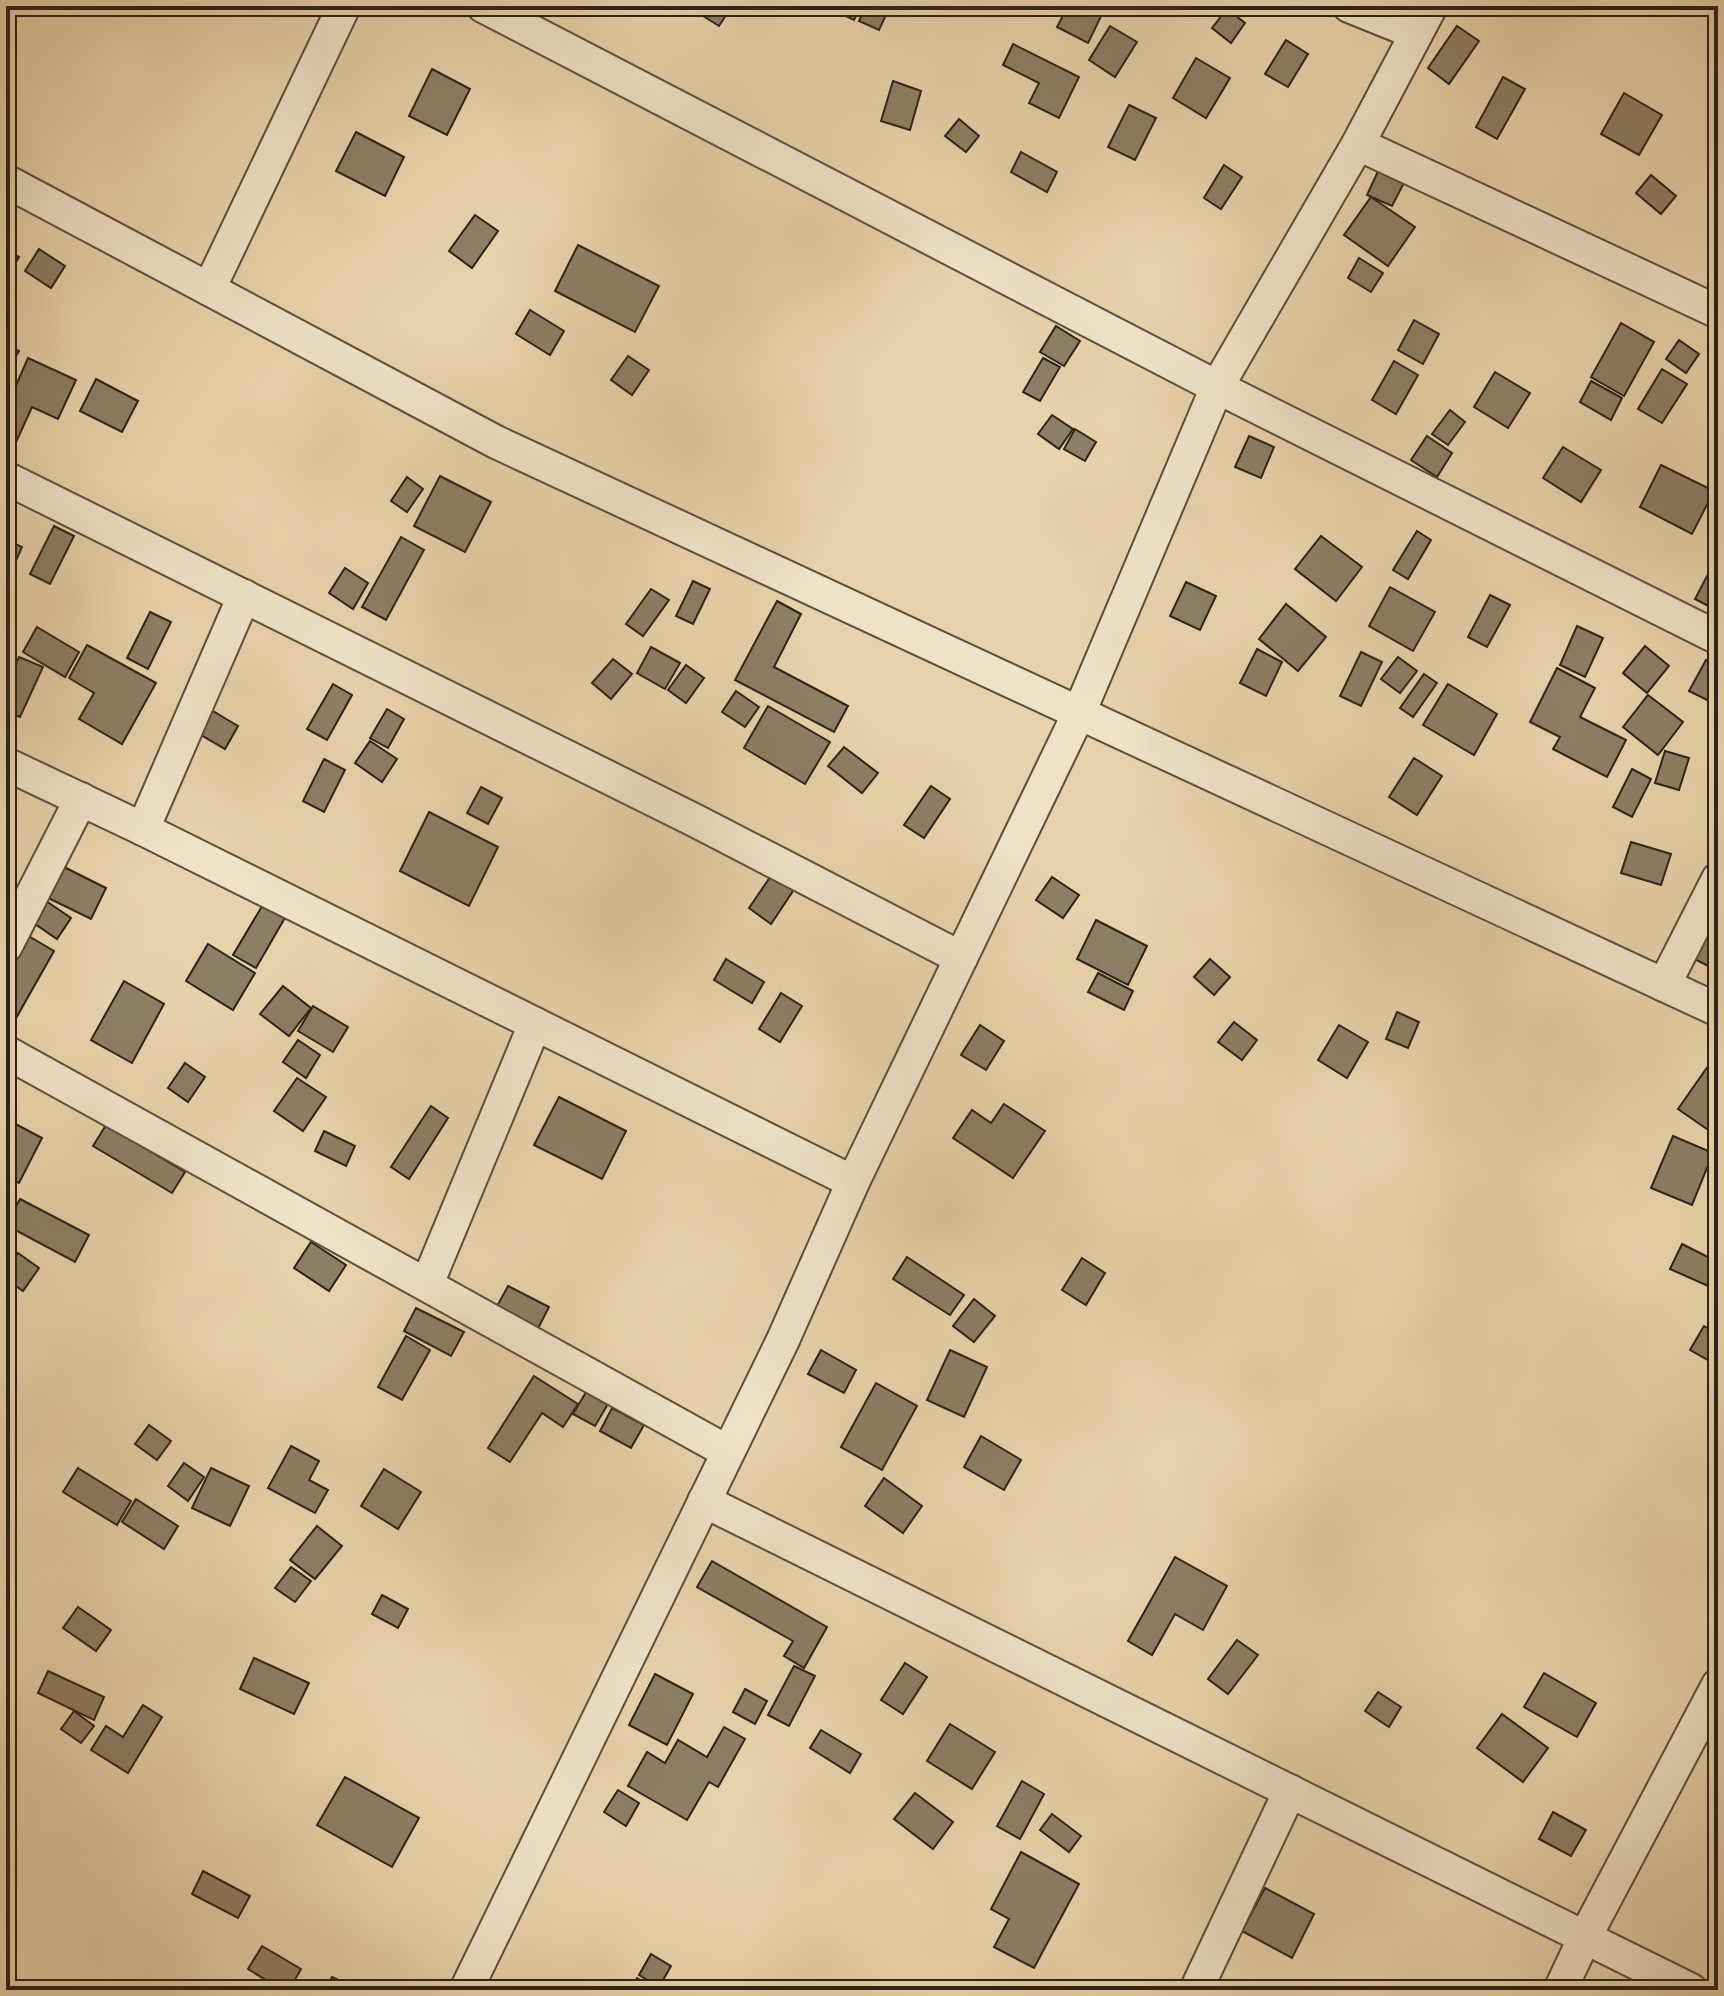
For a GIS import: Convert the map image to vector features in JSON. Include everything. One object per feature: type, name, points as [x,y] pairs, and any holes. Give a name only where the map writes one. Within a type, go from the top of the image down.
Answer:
[{"type":"street","points":[[209,289],[344,6]]},
{"type":"street","points":[[483,6],[1217,387],[1718,638]]},
{"type":"street","points":[[466,1990],[783,1340],[853,1182],[1079,713],[1217,387],[1358,144],[1424,20],[1349,6]]},
{"type":"street","points":[[1358,144],[1718,312]]},
{"type":"street","points":[[6,181],[496,442],[1718,1010]]},
{"type":"street","points":[[6,478],[696,821],[961,958]]},
{"type":"street","points":[[143,829],[244,596]]},
{"type":"street","points":[[6,764],[853,1182]]},
{"type":"street","points":[[6,946],[81,799]]},
{"type":"street","points":[[1664,985],[1718,879]]},
{"type":"street","points":[[427,1284],[535,1024]]},
{"type":"street","points":[[6,1052],[728,1452]]},
{"type":"street","points":[[704,1501],[1691,1990]]},
{"type":"street","points":[[1560,1990],[1718,1685]]},
{"type":"street","points":[[1196,1990],[1290,1791]]},
{"type":"building","points":[[709,6],[732,6],[719,26],[703,16]]},
{"type":"building","points":[[825,6],[861,6],[854,20]]},
{"type":"building","points":[[866,6],[890,6],[879,30],[859,21]]},
{"type":"building","points":[[1068,6],[1106,6],[1088,43],[1057,27]]},
{"type":"building","points":[[1227,9],[1245,23],[1231,43],[1212,28]]},
{"type":"building","points":[[1110,26],[1137,42],[1115,77],[1089,60]]},
{"type":"building","points":[[1457,26],[1479,41],[1449,84],[1428,68]]},
{"type":"building","points":[[1286,40],[1308,54],[1288,87],[1265,74]]},
{"type":"building","points":[[1013,44],[1079,77],[1059,118],[1029,103],[1039,83],[1003,65]]},
{"type":"building","points":[[1196,58],[1230,78],[1206,118],[1173,98]]},
{"type":"building","points":[[432,69],[470,89],[447,135],[409,116]]},
{"type":"building","points":[[1503,77],[1525,89],[1497,139],[1476,127]]},
{"type":"building","points":[[893,81],[921,91],[910,130],[881,121]]},
{"type":"building","points":[[1624,93],[1662,115],[1639,155],[1601,134]]},
{"type":"building","points":[[1129,105],[1156,118],[1135,160],[1108,147]]},
{"type":"building","points":[[959,119],[979,136],[966,152],[945,136]]},
{"type":"building","points":[[356,132],[404,157],[385,196],[336,171]]},
{"type":"building","points":[[1021,152],[1057,172],[1047,192],[1011,172]]},
{"type":"building","points":[[1385,156],[1411,169],[1392,206],[1367,195]]},
{"type":"building","points":[[1224,165],[1242,177],[1221,209],[1204,198]]},
{"type":"building","points":[[1651,175],[1676,196],[1661,214],[1636,193]]},
{"type":"building","points":[[1371,197],[1415,227],[1388,266],[1344,235]]},
{"type":"building","points":[[475,215],[498,231],[472,268],[449,251]]},
{"type":"building","points":[[578,245],[659,286],[635,332],[555,291]]},
{"type":"building","points":[[6,249],[19,257],[6,279]]},
{"type":"building","points":[[39,249],[65,266],[51,288],[25,271]]},
{"type":"building","points":[[1359,258],[1383,273],[1371,292],[1348,278]]},
{"type":"building","points":[[530,310],[564,331],[550,355],[516,334]]},
{"type":"building","points":[[1414,320],[1439,334],[1423,364],[1398,350]]},
{"type":"building","points":[[1621,323],[1654,342],[1624,396],[1591,377]]},
{"type":"building","points":[[1056,326],[1080,341],[1064,366],[1040,352]]},
{"type":"building","points":[[1679,340],[1699,354],[1686,373],[1666,359]]},
{"type":"building","points":[[6,345],[19,351],[6,375]]},
{"type":"building","points":[[628,356],[649,370],[632,395],[611,380]]},
{"type":"building","points":[[28,358],[76,380],[58,419],[32,407],[12,451],[6,448],[6,408]]},
{"type":"building","points":[[1043,358],[1060,367],[1040,401],[1023,392]]},
{"type":"building","points":[[1394,361],[1418,375],[1396,414],[1372,400]]},
{"type":"building","points":[[1662,369],[1687,384],[1662,423],[1638,409]]},
{"type":"building","points":[[1495,372],[1530,393],[1508,428],[1474,407]]},
{"type":"building","points":[[96,379],[138,401],[122,432],[80,411]]},
{"type":"building","points":[[1591,381],[1622,398],[1611,420],[1580,402]]},
{"type":"building","points":[[1450,410],[1465,422],[1448,445],[1432,434]]},
{"type":"building","points":[[1052,415],[1073,429],[1059,449],[1038,434]]},
{"type":"building","points":[[1075,429],[1096,442],[1085,461],[1064,449]]},
{"type":"building","points":[[1249,436],[1274,447],[1261,478],[1235,467]]},
{"type":"building","points":[[1427,436],[1452,453],[1437,477],[1411,460]]},
{"type":"building","points":[[1563,447],[1601,470],[1581,502],[1543,478]]},
{"type":"building","points":[[1661,465],[1714,491],[1692,534],[1640,507]]},
{"type":"building","points":[[440,476],[491,502],[465,552],[414,526]]},
{"type":"building","points":[[407,477],[423,489],[407,512],[391,501]]},
{"type":"building","points":[[54,526],[74,536],[50,584],[30,574]]},
{"type":"building","points":[[1417,531],[1431,540],[1408,579],[1393,570]]},
{"type":"building","points":[[1321,536],[1362,567],[1336,601],[1295,569]]},
{"type":"building","points":[[401,537],[424,550],[386,620],[362,607]]},
{"type":"building","points":[[6,540],[22,547],[6,583]]},
{"type":"building","points":[[345,568],[368,583],[353,609],[329,593]]},
{"type":"building","points":[[1707,576],[1718,582],[1718,611],[1695,599]]},
{"type":"building","points":[[693,581],[710,589],[693,624],[676,616]]},
{"type":"building","points":[[1186,582],[1216,596],[1200,630],[1170,616]]},
{"type":"building","points":[[1390,587],[1435,612],[1413,651],[1369,626]]},
{"type":"building","points":[[651,589],[669,600],[643,636],[626,624]]},
{"type":"building","points":[[1490,595],[1510,605],[1487,647],[1468,637]]},
{"type":"building","points":[[777,601],[801,614],[774,667],[848,706],[834,732],[735,680]]},
{"type":"building","points":[[1286,604],[1326,637],[1298,671],[1259,639]]},
{"type":"building","points":[[150,612],[171,622],[148,669],[127,658]]},
{"type":"building","points":[[1577,626],[1603,638],[1585,677],[1560,665]]},
{"type":"building","points":[[37,627],[79,652],[65,677],[23,652]]},
{"type":"building","points":[[87,645],[156,683],[122,744],[79,719],[94,693],[69,678]]},
{"type":"building","points":[[1645,646],[1669,666],[1647,693],[1623,673]]},
{"type":"building","points":[[651,647],[680,663],[665,689],[637,673]]},
{"type":"building","points":[[1257,649],[1282,662],[1266,696],[1240,683]]},
{"type":"building","points":[[1361,652],[1382,662],[1361,706],[1340,696]]},
{"type":"building","points":[[19,657],[43,667],[20,717],[6,711],[6,686]]},
{"type":"building","points":[[1398,657],[1417,671],[1400,693],[1381,679]]},
{"type":"building","points":[[613,659],[632,674],[611,699],[592,683]]},
{"type":"building","points":[[1706,660],[1718,667],[1718,699],[1715,704],[1689,691]]},
{"type":"building","points":[[686,665],[704,678],[686,703],[668,690]]},
{"type":"building","points":[[1557,668],[1595,688],[1580,717],[1626,740],[1607,777],[1553,749],[1560,737],[1530,722]]},
{"type":"building","points":[[1424,674],[1437,683],[1413,717],[1400,708]]},
{"type":"building","points":[[333,684],[352,695],[327,740],[307,729]]},
{"type":"building","points":[[1448,684],[1497,714],[1474,755],[1423,725]]},
{"type":"building","points":[[736,691],[759,707],[745,727],[722,712]]},
{"type":"building","points":[[1648,695],[1683,722],[1658,755],[1623,727]]},
{"type":"building","points":[[198,702],[238,726],[225,749],[184,725]]},
{"type":"building","points":[[768,706],[830,742],[805,784],[744,748]]},
{"type":"building","points":[[387,709],[404,719],[388,748],[370,738]]},
{"type":"building","points":[[370,741],[397,759],[382,782],[355,763]]},
{"type":"building","points":[[844,747],[878,773],[862,793],[828,766]]},
{"type":"building","points":[[1665,751],[1689,758],[1679,790],[1655,783]]},
{"type":"building","points":[[1414,758],[1442,776],[1417,815],[1389,797]]},
{"type":"building","points":[[324,759],[345,770],[324,812],[303,801]]},
{"type":"building","points":[[1632,769],[1651,779],[1632,817],[1613,807]]},
{"type":"building","points":[[931,786],[950,799],[924,838],[904,825]]},
{"type":"building","points":[[481,787],[502,798],[488,824],[467,813]]},
{"type":"building","points":[[429,812],[498,847],[469,906],[400,871]]},
{"type":"building","points":[[6,813],[15,816],[7,839],[6,839]]},
{"type":"building","points":[[1631,842],[1671,854],[1661,885],[1621,873]]},
{"type":"building","points":[[54,862],[106,888],[91,919],[38,893]]},
{"type":"building","points":[[773,873],[795,888],[771,924],[749,908]]},
{"type":"building","points":[[1052,877],[1079,895],[1063,918],[1036,900]]},
{"type":"building","points":[[36,894],[71,918],[57,939],[22,915]]},
{"type":"building","points":[[268,896],[290,909],[256,968],[233,955]]},
{"type":"building","points":[[1703,914],[1718,921],[1718,971],[1683,953]]},
{"type":"building","points":[[1096,920],[1147,946],[1128,985],[1077,959]]},
{"type":"building","points":[[15,928],[54,951],[15,1020],[6,1015],[6,944]]},
{"type":"building","points":[[208,944],[255,973],[233,1010],[186,981]]},
{"type":"building","points":[[726,959],[764,982],[752,1003],[714,980]]},
{"type":"building","points":[[1210,959],[1230,977],[1214,995],[1194,977]]},
{"type":"building","points":[[1098,973],[1133,991],[1124,1010],[1088,992]]},
{"type":"building","points":[[124,981],[164,1004],[132,1063],[91,1040]]},
{"type":"building","points":[[283,986],[311,1008],[289,1036],[260,1014]]},
{"type":"building","points":[[781,993],[802,1006],[780,1042],[759,1029]]},
{"type":"building","points":[[313,1006],[348,1027],[333,1052],[298,1031]]},
{"type":"building","points":[[1397,1012],[1419,1022],[1408,1048],[1386,1039]]},
{"type":"building","points":[[1234,1022],[1257,1040],[1242,1060],[1218,1042]]},
{"type":"building","points":[[980,1025],[1004,1041],[986,1070],[961,1055]]},
{"type":"building","points":[[1339,1025],[1368,1042],[1347,1078],[1318,1060]]},
{"type":"building","points":[[298,1040],[320,1055],[306,1078],[283,1062]]},
{"type":"building","points":[[1713,1059],[1718,1062],[1718,1129],[1714,1134],[1678,1109]]},
{"type":"building","points":[[185,1063],[205,1077],[188,1102],[168,1088]]},
{"type":"building","points":[[297,1078],[326,1097],[303,1131],[274,1111]]},
{"type":"building","points":[[559,1097],[626,1131],[602,1179],[534,1145]]},
{"type":"building","points":[[1004,1104],[1045,1131],[1013,1178],[953,1138],[972,1110],[991,1123]]},
{"type":"building","points":[[431,1106],[448,1118],[409,1179],[391,1167]]},
{"type":"building","points":[[6,1119],[42,1138],[19,1183],[6,1177]]},
{"type":"building","points":[[106,1125],[185,1172],[172,1193],[93,1146]]},
{"type":"building","points":[[324,1131],[355,1146],[346,1166],[315,1151]]},
{"type":"building","points":[[1673,1136],[1713,1153],[1692,1205],[1651,1188]]},
{"type":"building","points":[[20,1199],[89,1235],[75,1262],[6,1225]]},
{"type":"building","points":[[311,1242],[346,1265],[329,1291],[294,1268]]},
{"type":"building","points":[[1682,1244],[1718,1262],[1717,1290],[1670,1269]]},
{"type":"building","points":[[18,1253],[39,1268],[23,1291],[6,1279],[6,1270]]},
{"type":"building","points":[[907,1257],[964,1295],[950,1315],[893,1279]]},
{"type":"building","points":[[1082,1258],[1105,1273],[1086,1305],[1062,1290]]},
{"type":"building","points":[[508,1286],[549,1307],[526,1352],[484,1330]]},
{"type":"building","points":[[974,1299],[995,1316],[974,1342],[953,1326]]},
{"type":"building","points":[[416,1308],[464,1332],[451,1356],[404,1331]]},
{"type":"building","points":[[1704,1326],[1718,1334],[1718,1355],[1713,1363],[1690,1350]]},
{"type":"building","points":[[406,1336],[430,1350],[402,1400],[378,1387]]},
{"type":"building","points":[[821,1350],[856,1370],[844,1393],[808,1374]]},
{"type":"building","points":[[950,1350],[987,1367],[964,1417],[927,1400]]},
{"type":"building","points":[[534,1376],[578,1404],[563,1427],[542,1413],[510,1462],[488,1448]]},
{"type":"building","points":[[876,1383],[917,1406],[882,1470],[841,1447]]},
{"type":"building","points":[[586,1392],[608,1404],[595,1426],[573,1414]]},
{"type":"building","points":[[612,1408],[644,1425],[631,1448],[600,1431]]},
{"type":"building","points":[[149,1425],[171,1441],[157,1460],[135,1444]]},
{"type":"building","points":[[981,1436],[1021,1460],[1004,1490],[964,1467]]},
{"type":"building","points":[[291,1446],[319,1461],[309,1480],[328,1490],[315,1513],[268,1488]]},
{"type":"building","points":[[184,1463],[204,1477],[188,1501],[168,1486]]},
{"type":"building","points":[[78,1468],[131,1501],[117,1525],[63,1492]]},
{"type":"building","points":[[211,1468],[249,1486],[230,1526],[192,1508]]},
{"type":"building","points":[[384,1469],[421,1492],[398,1529],[361,1506]]},
{"type":"building","points":[[884,1478],[922,1506],[903,1533],[865,1506]]},
{"type":"building","points":[[136,1499],[178,1526],[164,1549],[122,1522]]},
{"type":"building","points":[[317,1526],[342,1546],[315,1579],[290,1560]]},
{"type":"building","points":[[1175,1557],[1227,1586],[1203,1630],[1175,1614],[1152,1655],[1128,1641]]},
{"type":"building","points":[[712,1561],[827,1627],[804,1668],[784,1656],[793,1641],[697,1587]]},
{"type":"building","points":[[291,1567],[311,1581],[295,1602],[275,1588]]},
{"type":"building","points":[[382,1595],[408,1609],[398,1628],[372,1614]]},
{"type":"building","points":[[78,1607],[111,1630],[96,1651],[63,1628]]},
{"type":"building","points":[[1237,1640],[1258,1655],[1228,1694],[1208,1679]]},
{"type":"building","points":[[254,1658],[309,1683],[294,1714],[240,1689]]},
{"type":"building","points":[[905,1663],[927,1677],[903,1714],[881,1700]]},
{"type":"building","points":[[794,1666],[815,1676],[789,1726],[768,1715]]},
{"type":"building","points":[[48,1671],[104,1697],[94,1720],[38,1693]]},
{"type":"building","points":[[1544,1673],[1596,1703],[1577,1737],[1524,1707]]},
{"type":"building","points":[[655,1674],[693,1694],[667,1745],[629,1725]]},
{"type":"building","points":[[745,1689],[767,1701],[755,1724],[733,1712]]},
{"type":"building","points":[[1378,1692],[1401,1707],[1389,1727],[1365,1711]]},
{"type":"building","points":[[143,1705],[162,1717],[128,1773],[91,1750],[106,1726],[123,1737]]},
{"type":"building","points":[[74,1711],[94,1726],[81,1743],[61,1729]]},
{"type":"building","points":[[1502,1714],[1548,1748],[1523,1782],[1477,1748]]},
{"type":"building","points":[[950,1724],[995,1752],[972,1789],[927,1761]]},
{"type":"building","points":[[724,1727],[745,1739],[718,1787],[709,1782],[687,1820],[628,1786],[647,1752],[665,1763],[678,1740],[707,1757]]},
{"type":"building","points":[[821,1730],[861,1754],[850,1773],[810,1748]]},
{"type":"building","points":[[345,1777],[419,1818],[392,1867],[317,1825]]},
{"type":"building","points":[[1022,1781],[1044,1794],[1020,1839],[997,1826]]},
{"type":"building","points":[[618,1790],[639,1803],[626,1826],[604,1812]]},
{"type":"building","points":[[915,1793],[953,1822],[933,1849],[894,1819]]},
{"type":"building","points":[[1553,1812],[1586,1830],[1571,1856],[1539,1839]]},
{"type":"building","points":[[1052,1814],[1081,1836],[1069,1852],[1040,1830]]},
{"type":"building","points":[[1021,1852],[1079,1884],[1034,1968],[994,1947],[1009,1919],[991,1909]]},
{"type":"building","points":[[203,1871],[250,1896],[238,1918],[192,1894]]},
{"type":"building","points":[[1265,1888],[1314,1914],[1292,1958],[1242,1931]]},
{"type":"building","points":[[262,1946],[301,1969],[289,1990],[282,1990],[248,1969]]},
{"type":"building","points":[[651,1954],[671,1966],[659,1987],[639,1975]]},
{"type":"building","points":[[332,1977],[359,1990],[325,1990]]},
{"type":"building","points":[[637,1978],[658,1990],[630,1990]]}]
